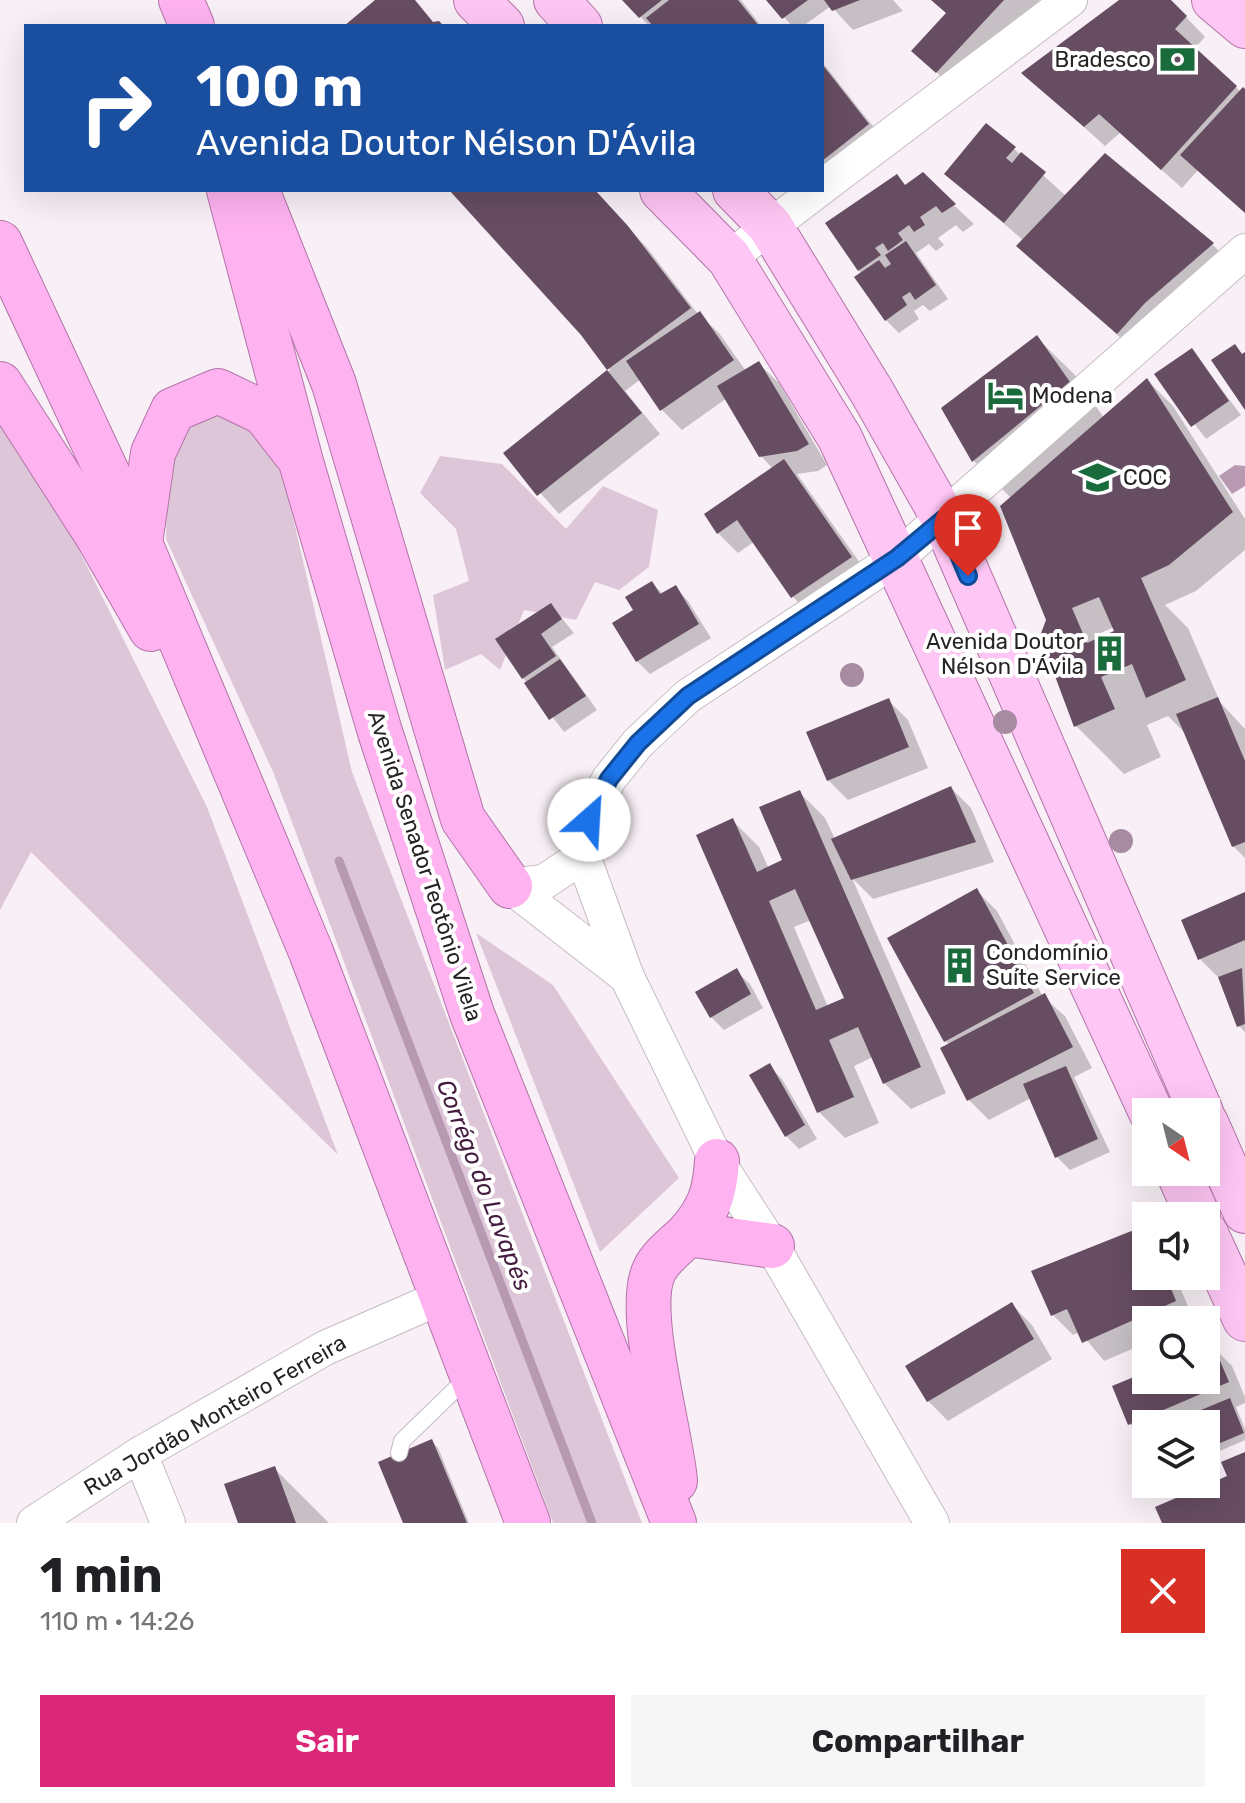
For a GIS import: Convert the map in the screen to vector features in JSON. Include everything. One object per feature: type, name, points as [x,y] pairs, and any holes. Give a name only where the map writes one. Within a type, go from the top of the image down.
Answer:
[{"type":"highway","points":[[180,0],[188,24]]},
{"type":"highway","name":"Avenida Senador Teotônio Vilela","points":[[230,192],[301,462],[380,732],[472,1014],[676,1523]]},
{"type":"highway","points":[[258,192],[334,384],[463,819],[510,886]]},
{"type":"highway","points":[[0,243],[140,543],[311,952],[528,1523]]},
{"type":"highway","points":[[0,384],[97,535],[240,784]]},
{"type":"highway","points":[[140,543],[153,453],[173,410],[218,391],[264,413],[301,462]]},
{"type":"highway","points":[[676,1523],[672,1449],[654,1354],[649,1296],[654,1271],[707,1213],[715,1192],[717,1161]]},
{"type":"highway","points":[[688,1234],[716,1235],[772,1246]]},
{"type":"main road","points":[[476,0],[500,24]]},
{"type":"main road","points":[[556,0],[578,24]]},
{"type":"main road","points":[[1214,0],[1245,26]]},
{"type":"main road","points":[[664,192],[729,258],[840,438],[1145,1098]]},
{"type":"main road","points":[[737,192],[770,226],[872,392],[944,519],[1195,1098]]},
{"type":"main road","points":[[1220,1155],[1245,1211]]},
{"type":"main road","points":[[1220,1265],[1245,1319]]},
{"type":"street","points":[[824,185],[1070,0]]},
{"type":"street","points":[[729,258],[815,192]]},
{"type":"street","points":[[932,1523],[772,1246],[717,1161],[627,977],[583,856],[589,820],[609,779],[638,743],[688,696],[897,558],[1245,251]]},
{"type":"street","points":[[510,886],[544,882],[583,856]]},
{"type":"street","points":[[510,886],[627,977]]},
{"type":"street","name":"Rua Jordão Monteiro Ferreira","points":[[34,1523],[140,1454],[325,1348],[444,1296]]},
{"type":"street","points":[[140,1454],[168,1523]]},
{"type":"lane","points":[[399,1453],[402,1441],[472,1373]]},
{"type":"shaded area","points":[[215,410],[247,425],[282,470],[352,772],[642,1523],[553,1523],[274,774],[166,539],[167,471],[182,421]]},
{"type":"shaded area","points":[[0,422],[74,540],[207,807],[338,1155],[31,852],[0,910]]},
{"type":"shaded area","points":[[440,456],[502,464],[566,529],[603,486],[658,510],[649,567],[619,590],[595,582],[576,620],[524,610],[500,670],[481,654],[445,670],[433,595],[469,581],[456,529],[420,493]]},
{"type":"shaded area","points":[[1235,465],[1245,466],[1245,486],[1232,494],[1219,476]]},
{"type":"shaded area","points":[[476,933],[553,985],[679,1178],[600,1252]]},
{"type":"building","points":[[375,0],[415,0],[433,22],[442,24],[346,24]]},
{"type":"building","points":[[622,0],[662,0],[639,18]]},
{"type":"building","points":[[669,0],[738,0],[757,24],[651,24],[646,18]]},
{"type":"building","points":[[766,0],[808,0],[782,19]]},
{"type":"building","points":[[824,0],[860,0],[832,11]]},
{"type":"building","points":[[931,0],[1004,0],[936,73],[911,51],[946,13]]},
{"type":"building","points":[[1119,0],[1171,0],[1187,16],[1175,29],[1237,86],[1161,170],[1099,114],[1084,127],[1021,73]]},
{"type":"building","points":[[824,67],[869,124],[824,159]]},
{"type":"building","points":[[1243,87],[1245,89],[1245,213],[1180,155]]},
{"type":"building","points":[[986,123],[1016,147],[1006,158],[1012,163],[1021,152],[1046,172],[1004,223],[944,174]]},
{"type":"building","points":[[1105,153],[1214,243],[1145,303],[1117,334],[1016,246]]},
{"type":"building","points":[[923,172],[956,204],[942,213],[936,206],[920,217],[925,225],[914,232],[909,225],[898,233],[903,240],[888,251],[883,243],[875,248],[881,255],[858,271],[825,223],[897,174],[905,185]]},
{"type":"building","points":[[451,192],[597,192],[628,226],[691,308],[607,370],[581,335]]},
{"type":"building","points":[[906,241],[936,285],[915,300],[910,292],[902,297],[907,305],[885,321],[854,277],[879,260],[885,268],[891,264],[885,255]]},
{"type":"building","points":[[700,311],[734,360],[660,411],[626,361]]},
{"type":"building","name":"Modena","points":[[1037,335],[1070,382],[972,462],[941,408]]},
{"type":"building","points":[[1235,344],[1242,354],[1245,352],[1245,410],[1211,360]]},
{"type":"building","points":[[1192,348],[1229,401],[1191,427],[1154,374]]},
{"type":"building","points":[[759,361],[809,444],[797,451],[759,457],[717,386]]},
{"type":"building","points":[[607,370],[642,413],[537,496],[503,453]]},
{"type":"building","points":[[1147,378],[1233,512],[1169,565],[1141,578],[1186,680],[1146,698],[1132,664],[1101,677],[1115,709],[1074,727],[1040,636],[1046,620],[1000,506]],"holes":[[[1099,597],[1114,631],[1087,643],[1072,608]]]},
{"type":"building","points":[[784,459],[852,557],[791,598],[737,520],[717,534],[704,514]]},
{"type":"building","points":[[652,581],[660,594],[676,585],[699,624],[636,662],[612,623],[633,610],[625,597]]},
{"type":"building","points":[[551,603],[562,619],[541,634],[556,656],[522,679],[495,639]]},
{"type":"building","points":[[560,659],[586,696],[549,720],[524,683]]},
{"type":"building","points":[[1218,697],[1245,761],[1245,842],[1232,847],[1176,714]]},
{"type":"building","points":[[889,698],[909,747],[827,781],[806,732]]},
{"type":"building","points":[[951,786],[976,842],[851,880],[831,839]]},
{"type":"building","points":[[800,790],[921,1067],[883,1084],[858,1027],[829,1040],[854,1097],[817,1113],[696,835],[733,818],[757,872],[782,860],[759,807]],"holes":[[[795,889],[844,998],[816,1010],[769,901]]]},
{"type":"building","name":"Condomínio Suíte Service","points":[[977,888],[1034,993],[944,1042],[887,938]]},
{"type":"building","points":[[1245,892],[1245,940],[1198,960],[1181,920]]},
{"type":"building","points":[[737,968],[751,994],[710,1018],[695,992]]},
{"type":"building","points":[[1242,968],[1245,1024],[1237,1027],[1218,977]]},
{"type":"building","points":[[1045,993],[1073,1047],[967,1101],[940,1048]]},
{"type":"building","points":[[770,1063],[805,1125],[785,1137],[749,1075]]},
{"type":"building","points":[[1066,1066],[1098,1139],[1055,1158],[1023,1084]]},
{"type":"building","points":[[1132,1231],[1132,1290],[1172,1290],[1176,1301],[1165,1306],[1132,1306],[1132,1321],[1082,1343],[1067,1309],[1051,1316],[1031,1271]]},
{"type":"building","points":[[1012,1302],[1034,1339],[927,1402],[905,1366]]},
{"type":"building","points":[[1220,1361],[1229,1382],[1220,1386]]},
{"type":"building","points":[[1132,1378],[1132,1394],[1201,1394],[1163,1410],[1132,1410],[1132,1423],[1128,1425],[1112,1386]]},
{"type":"building","points":[[1230,1398],[1244,1433],[1220,1443],[1220,1410],[1201,1410]]},
{"type":"building","points":[[432,1439],[467,1523],[403,1523],[378,1462]]},
{"type":"building","points":[[1245,1452],[1245,1523],[1162,1523],[1155,1507],[1176,1498],[1220,1498],[1220,1479],[1227,1476],[1221,1462]]},
{"type":"building","points":[[275,1466],[296,1523],[238,1523],[224,1484]]},
{"type":"waterway","name":"Corrégo do Lavapés","points":[[339,861],[592,1523]]},
{"type":"place","name":"Bradesco","points":[[1177,59]]},
{"type":"place","name":"Modena","points":[[1006,395]]},
{"type":"place","name":"COC","points":[[1097,477]]},
{"type":"place","name":"Avenida Doutor Nélson D'Ávila","points":[[1110,654]]},
{"type":"place","name":"Condomínio Suíte Service","points":[[960,965]]},
{"type":"route","points":[[589,820],[609,779],[638,743],[688,696],[751,651],[897,558],[944,519],[968,576]]}]
